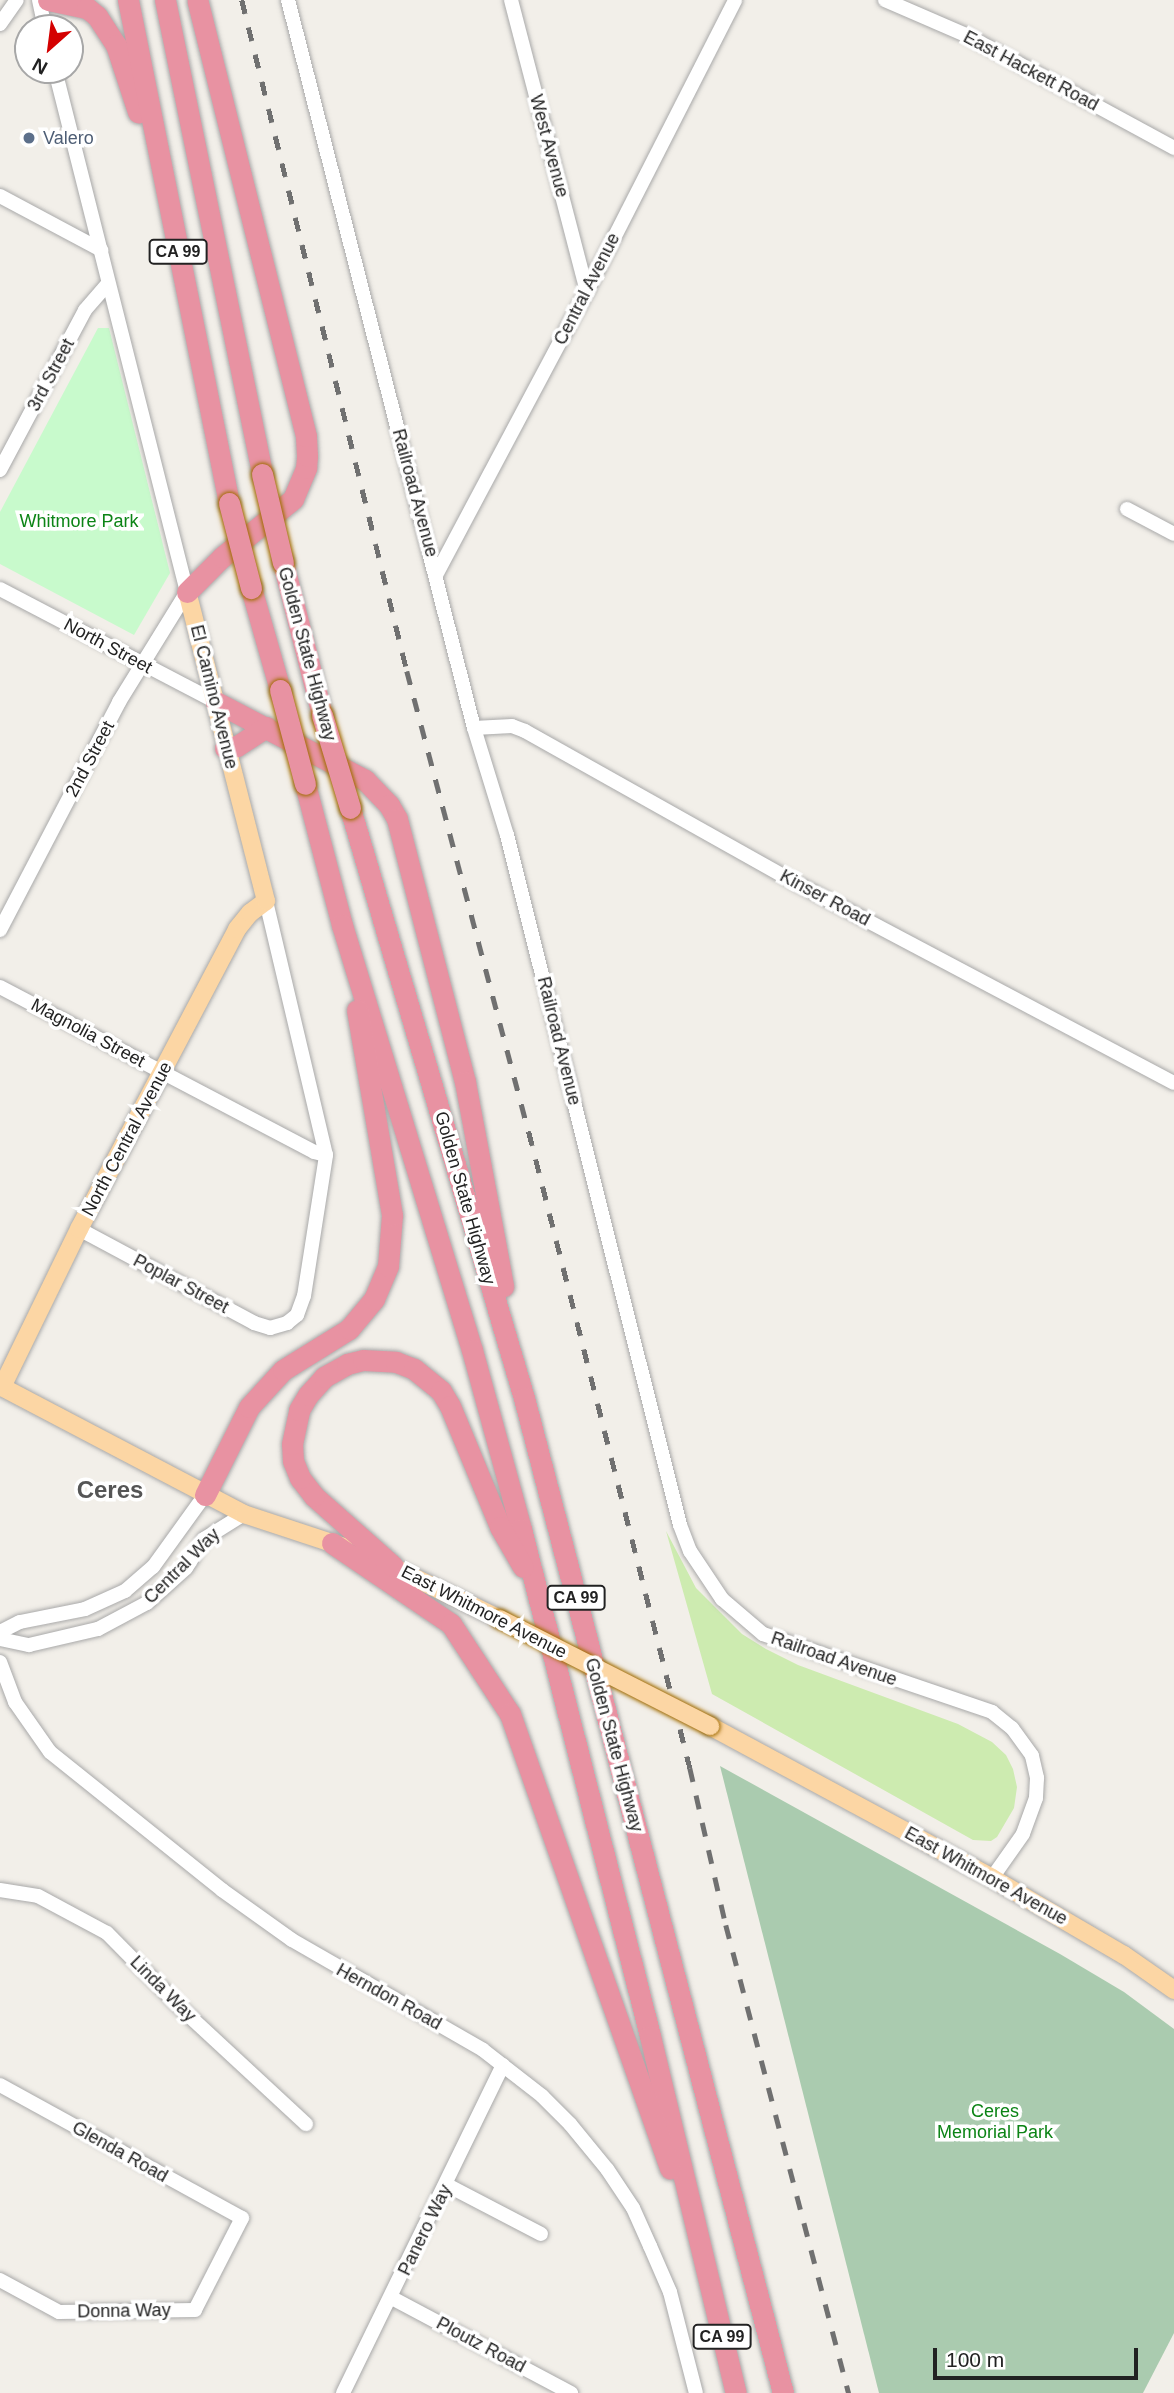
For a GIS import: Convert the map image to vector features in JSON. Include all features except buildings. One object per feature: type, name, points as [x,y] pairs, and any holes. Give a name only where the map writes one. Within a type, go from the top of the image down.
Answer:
[{"type":"highway","points":[[48,0],[87,8],[109,33],[124,67],[173,227]]},
{"type":"highway","name":"Golden State Highway","points":[[128,0],[229,503],[342,925],[472,1350],[537,1592],[736,2393]]},
{"type":"highway","name":"Golden State Highway","points":[[165,0],[262,474],[322,715],[523,1398],[783,2393]]},
{"type":"highway","points":[[187,592],[222,557],[293,499],[306,468],[307,456],[306,436],[197,0]]},
{"type":"highway","points":[[216,702],[365,780],[397,819],[465,1082],[523,1398]]},
{"type":"highway","points":[[225,747],[237,746],[266,727]]},
{"type":"highway","points":[[205,1495],[249,1407],[283,1370],[349,1329],[374,1298],[388,1266],[392,1215],[342,925]]},
{"type":"highway","points":[[393,1566],[314,1496],[300,1478],[293,1461],[292,1444],[299,1410],[308,1395],[324,1377],[348,1364],[363,1360],[396,1362],[414,1369],[441,1391],[450,1406],[500,1527],[537,1592]]},
{"type":"highway","points":[[332,1543],[451,1624],[510,1714],[709,2280]]},
{"type":"main road","name":"El Camino Avenue","points":[[187,592],[266,901]]},
{"type":"main road","name":"North Central Avenue","points":[[1,1388],[79,1229],[237,929],[250,913],[266,901]]},
{"type":"main road","name":"East Whitmore Avenue","points":[[1,1388],[244,1514],[393,1566],[709,1726],[992,1878],[1124,1955],[1174,1990]]},
{"type":"street","points":[[0,24],[17,0]]},
{"type":"street","name":"Railroad Avenue","points":[[288,0],[474,728],[507,835],[680,1525],[690,1551],[722,1599],[763,1634],[992,1712],[1012,1728],[1032,1756],[1037,1778],[1037,1798],[1023,1834],[992,1878]]},
{"type":"street","name":"West Avenue","points":[[511,0],[587,291]]},
{"type":"street","name":"Central Avenue","points":[[436,575],[587,291],[735,0]]},
{"type":"street","name":"East Hackett Road","points":[[885,0],[966,35],[1174,148]]},
{"type":"street","name":"El Camino Avenue","points":[[59,84],[187,592]]},
{"type":"street","points":[[0,196],[101,250]]},
{"type":"street","name":"3rd Street","points":[[0,470],[85,310],[108,284]]},
{"type":"street","points":[[1127,509],[1174,534]]},
{"type":"street","name":"North Street","points":[[0,590],[216,702]]},
{"type":"street","name":"2nd Street","points":[[0,930],[142,664],[187,592]]},
{"type":"street","name":"Kinser Road","points":[[474,728],[512,726],[525,731],[797,884],[1174,1083]]},
{"type":"street","name":"El Camino Avenue","points":[[266,901],[326,1155],[304,1296],[297,1315],[287,1323]]},
{"type":"street","name":"Magnolia Street","points":[[0,987],[314,1152],[326,1155]]},
{"type":"street","name":"Poplar Street","points":[[79,1229],[254,1323],[270,1328],[287,1323]]},
{"type":"street","name":"Central Way","points":[[0,1632],[20,1622],[85,1609],[125,1591],[153,1567],[205,1495]]},
{"type":"street","name":"Central Way","points":[[0,1639],[29,1645],[98,1629],[146,1603],[186,1567],[204,1539],[244,1514]]},
{"type":"street","name":"Herndon Road","points":[[0,1662],[15,1702],[50,1752],[222,1889],[312,1954],[454,2032],[503,2065],[570,2124],[607,2169],[633,2208],[670,2292],[696,2393]]},
{"type":"street","name":"Linda Way","points":[[0,1890],[38,1896],[107,1933],[185,2012],[306,2124]]},
{"type":"street","name":"Panero Way","points":[[343,2393],[392,2298],[503,2065]]},
{"type":"street","name":"Glenda Road","points":[[0,2085],[242,2218]]},
{"type":"street","points":[[447,2185],[541,2234]]},
{"type":"street","name":"Donna Way","points":[[0,2280],[59,2312],[195,2310],[242,2218]]},
{"type":"street","name":"Ploutz Road","points":[[392,2298],[571,2393]]},
{"type":"green space","name":"Whitmore Park","points":[[98,328],[109,328],[170,573],[134,635],[0,564],[0,512]]},
{"type":"green space","points":[[666,1531],[696,1588],[742,1634],[798,1665],[958,1724],[992,1742],[1006,1755],[1017,1787],[1014,1808],[997,1837],[991,1841],[973,1840],[712,1694]]},
{"type":"green space","name":"Ceres Memorial Park","points":[[720,1766],[1060,1954],[1124,1992],[1174,2029],[1174,2333],[1143,2393],[879,2393]]},
{"type":"railway","points":[[242,0],[407,671],[529,1132],[690,1768],[726,1925],[849,2393]]},
{"type":"place","name":"Valero","points":[[29,138]]},
{"type":"district","name":"Ceres","points":[[110,1490]]}]
